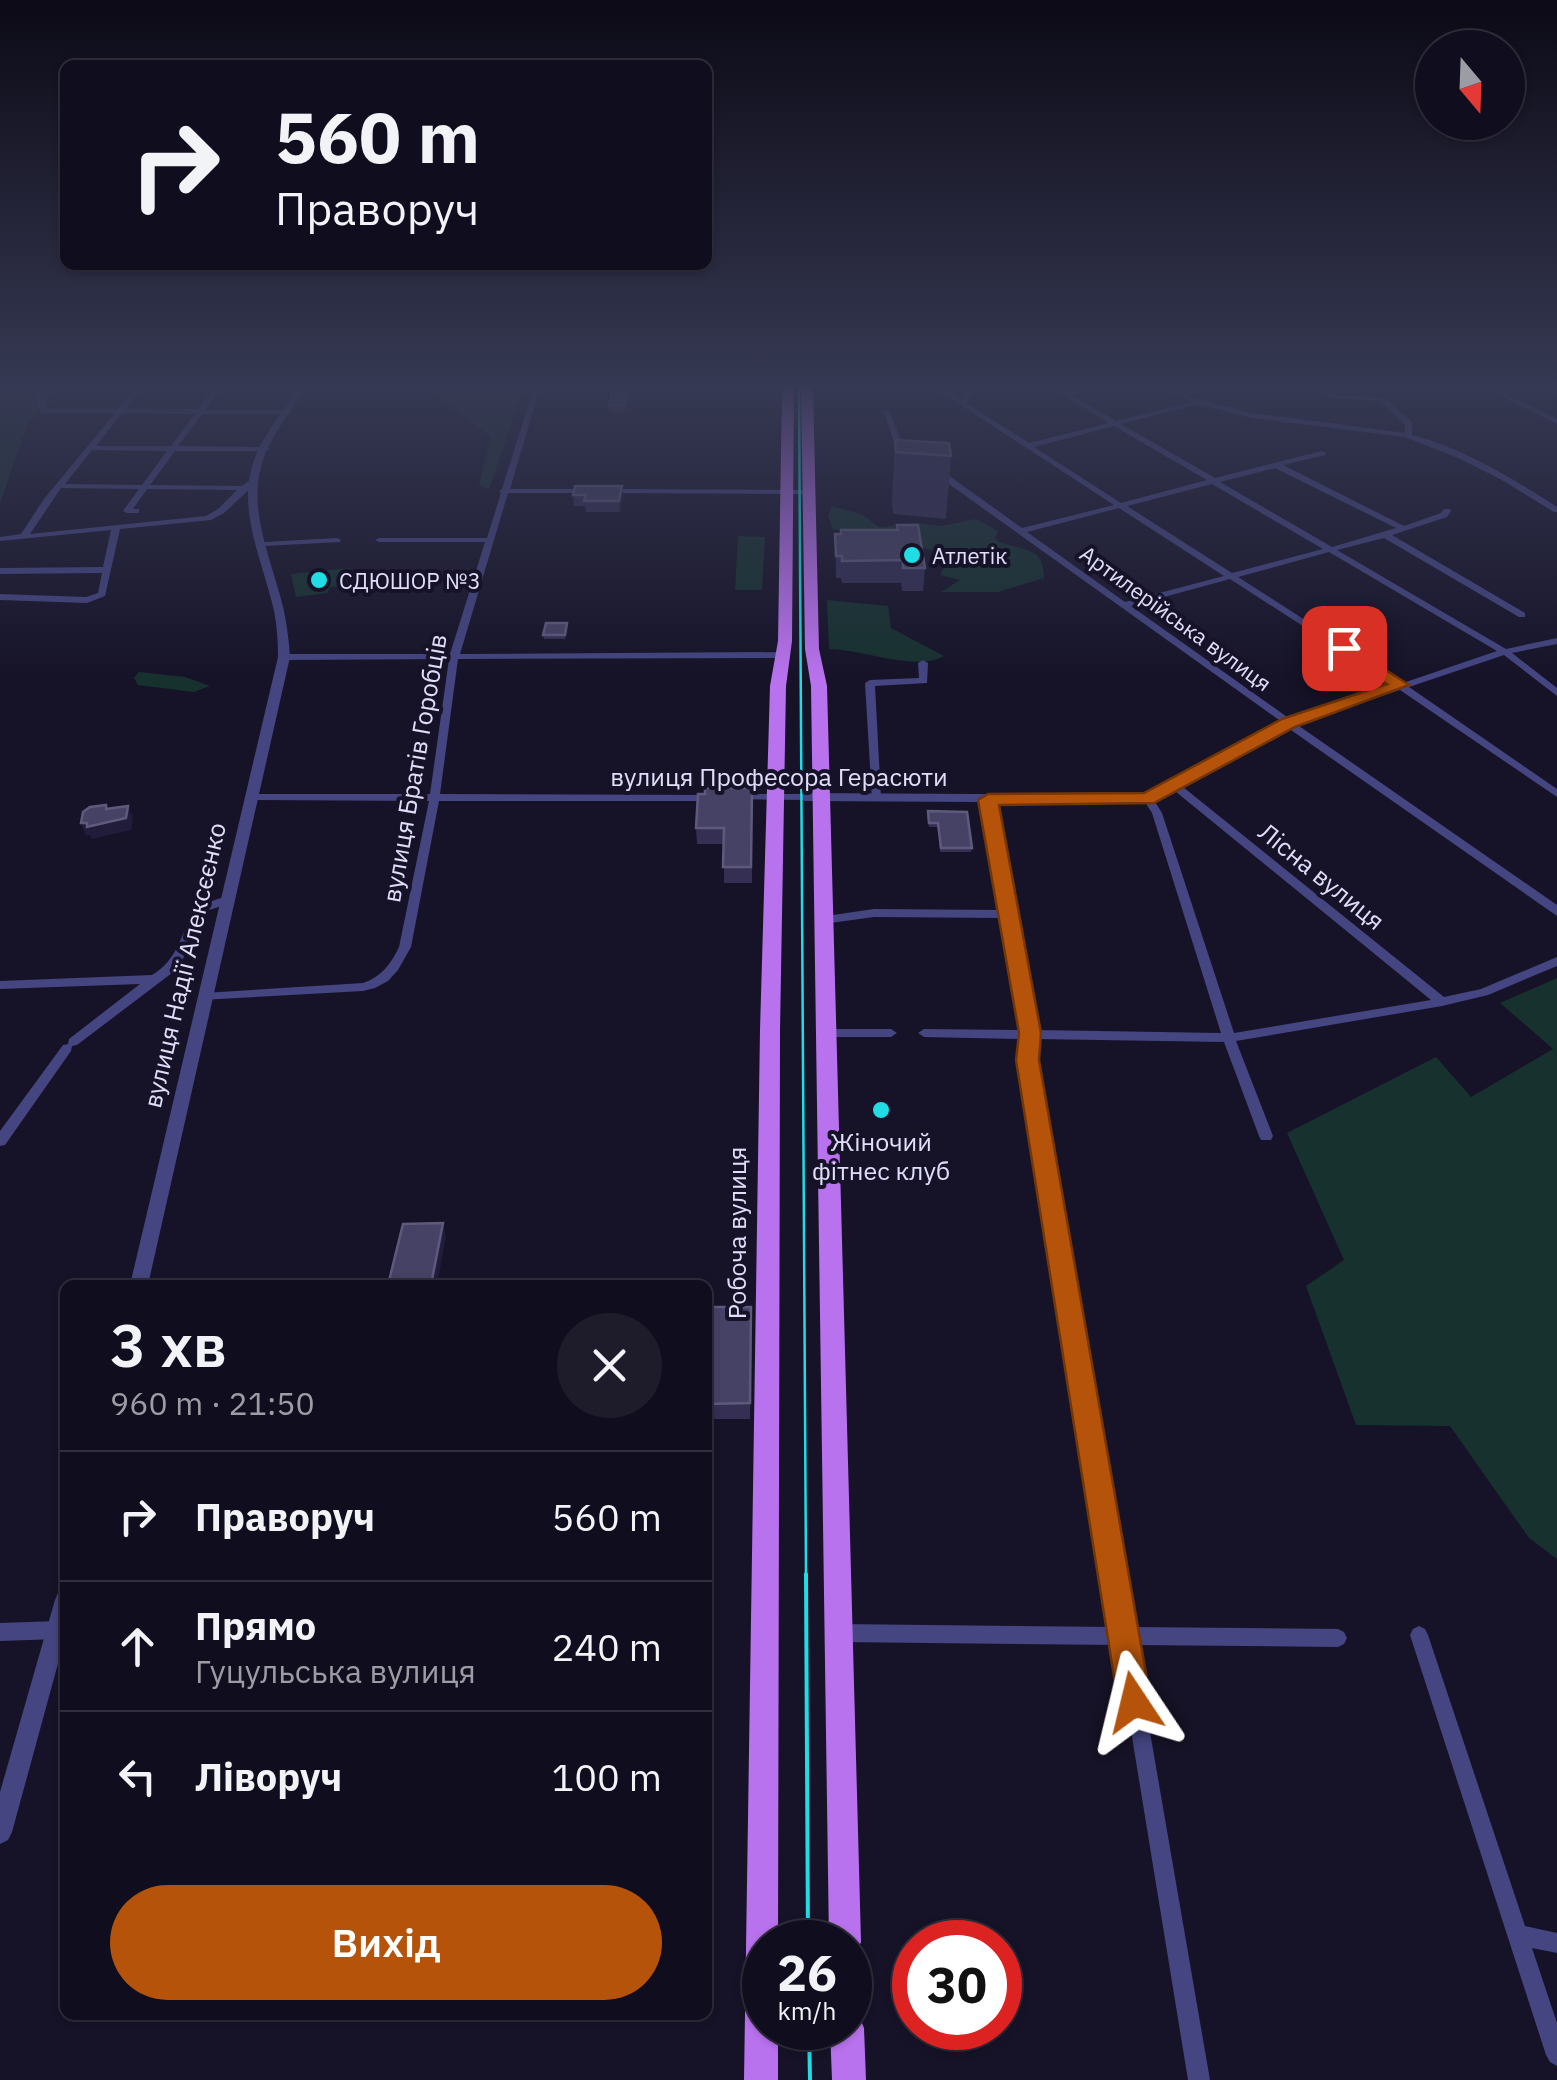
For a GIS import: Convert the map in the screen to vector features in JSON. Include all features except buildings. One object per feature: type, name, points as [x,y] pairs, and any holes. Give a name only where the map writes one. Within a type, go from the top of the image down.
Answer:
[{"type":"main road","name":"Робоча вулиця","points":[[796,484],[819,686],[812,797],[823,920],[844,1920]]},
{"type":"main road","name":"Робоча вулиця","points":[[761,2080],[775,797],[778,686],[784,656],[798,484]]},
{"type":"main road","points":[[848,2050],[849,2080]]},
{"type":"street","points":[[136,512],[128,511],[148,484]]},
{"type":"street","name":"вулиця Братів Горобців","points":[[204,997],[363,988],[386,976],[405,947],[435,796],[454,656],[506,484]]},
{"type":"street","name":"Артилерійська вулиця","points":[[954,484],[1557,912]]},
{"type":"street","points":[[1090,484],[1400,685],[1557,794]]},
{"type":"street","points":[[1020,531],[1206,484]]},
{"type":"street","points":[[1218,484],[1505,652],[1557,693]]},
{"type":"street","points":[[1314,484],[1404,529]]},
{"type":"street","points":[[1512,484],[1557,510]]},
{"type":"street","points":[[24,536],[60,486],[247,485]]},
{"type":"street","points":[[0,539],[208,518],[224,510],[247,485]]},
{"type":"street","name":"вулиця Надії Алексєєнко","points":[[141,1280],[284,656],[284,630],[247,485]]},
{"type":"street","points":[[504,491],[797,492]]},
{"type":"street","points":[[1124,606],[1385,536],[1444,516],[1447,511]]},
{"type":"street","points":[[0,597],[87,600],[102,594],[116,527]]},
{"type":"street","points":[[1385,536],[1522,615]]},
{"type":"street","points":[[264,544],[337,540]]},
{"type":"street","points":[[379,540],[488,540]]},
{"type":"street","points":[[0,571],[108,570]]},
{"type":"street","points":[[1289,723],[1505,652],[1557,641]]},
{"type":"street","points":[[284,656],[784,656]]},
{"type":"street","points":[[876,798],[870,684],[924,681],[923,663]]},
{"type":"street","name":"вулиця Професора Герасюти","points":[[250,797],[1148,799],[1289,723]]},
{"type":"street","name":"Лісна вулиця","points":[[1174,785],[1442,1002]]},
{"type":"street","points":[[1148,799],[1157,813],[1229,1038],[1266,1136]]},
{"type":"street","points":[[988,800],[1030,1033],[1028,1060],[1198,2080]]},
{"type":"street","points":[[0,1141],[70,1045],[154,979],[170,973],[198,910],[226,900]]},
{"type":"street","points":[[823,920],[863,914],[1008,914]]},
{"type":"street","points":[[924,1033],[1229,1038],[1442,1002],[1484,992],[1557,961]]},
{"type":"street","points":[[0,985],[154,979]]},
{"type":"street","points":[[826,1032],[892,1033]]},
{"type":"street","points":[[0,1832],[60,1621]]},
{"type":"street","points":[[0,1632],[58,1630]]},
{"type":"street","points":[[836,1633],[1338,1638]]},
{"type":"street","points":[[1419,1634],[1557,2055]]},
{"type":"street","points":[[1518,1935],[1557,1942]]},
{"type":"green space","points":[[0,484],[7,484],[0,503]]},
{"type":"green space","points":[[832,506],[863,515],[879,527],[917,523],[941,526],[976,519],[998,531],[995,538],[999,542],[1037,555],[1044,578],[998,592],[941,592],[960,580],[940,575],[950,556],[833,529],[828,516]]},
{"type":"green space","points":[[738,536],[765,537],[762,590],[735,590]]},
{"type":"green space","name":"СДЮШОР №3","points":[[350,568],[342,586],[330,587],[327,593],[296,597],[291,574]]},
{"type":"green space","points":[[827,600],[888,606],[891,628],[944,656],[919,662],[829,649]]},
{"type":"green space","points":[[139,672],[185,677],[210,686],[194,692],[138,685],[134,678]]},
{"type":"green space","points":[[1557,978],[1557,1559],[1529,1538],[1450,1426],[1356,1425],[1306,1286],[1344,1260],[1287,1133],[1436,1057],[1471,1097],[1553,1049],[1500,1003]]},
{"type":"tram line","points":[[800,484],[806,1576]]},
{"type":"tram line","points":[[806,1574],[808,1920]]},
{"type":"tram line","points":[[809,2050],[810,2080]]},
{"type":"place","name":"Атлетік","points":[[912,555]]},
{"type":"place","name":"СДЮШОР №3","points":[[319,580]]},
{"type":"place","name":"Жіночий фітнес клуб","points":[[881,1110]]},
{"type":"route","points":[[1134,1702],[1028,1060],[1030,1033],[988,800],[1148,799],[1277,728],[1400,685],[1344,648]]}]
